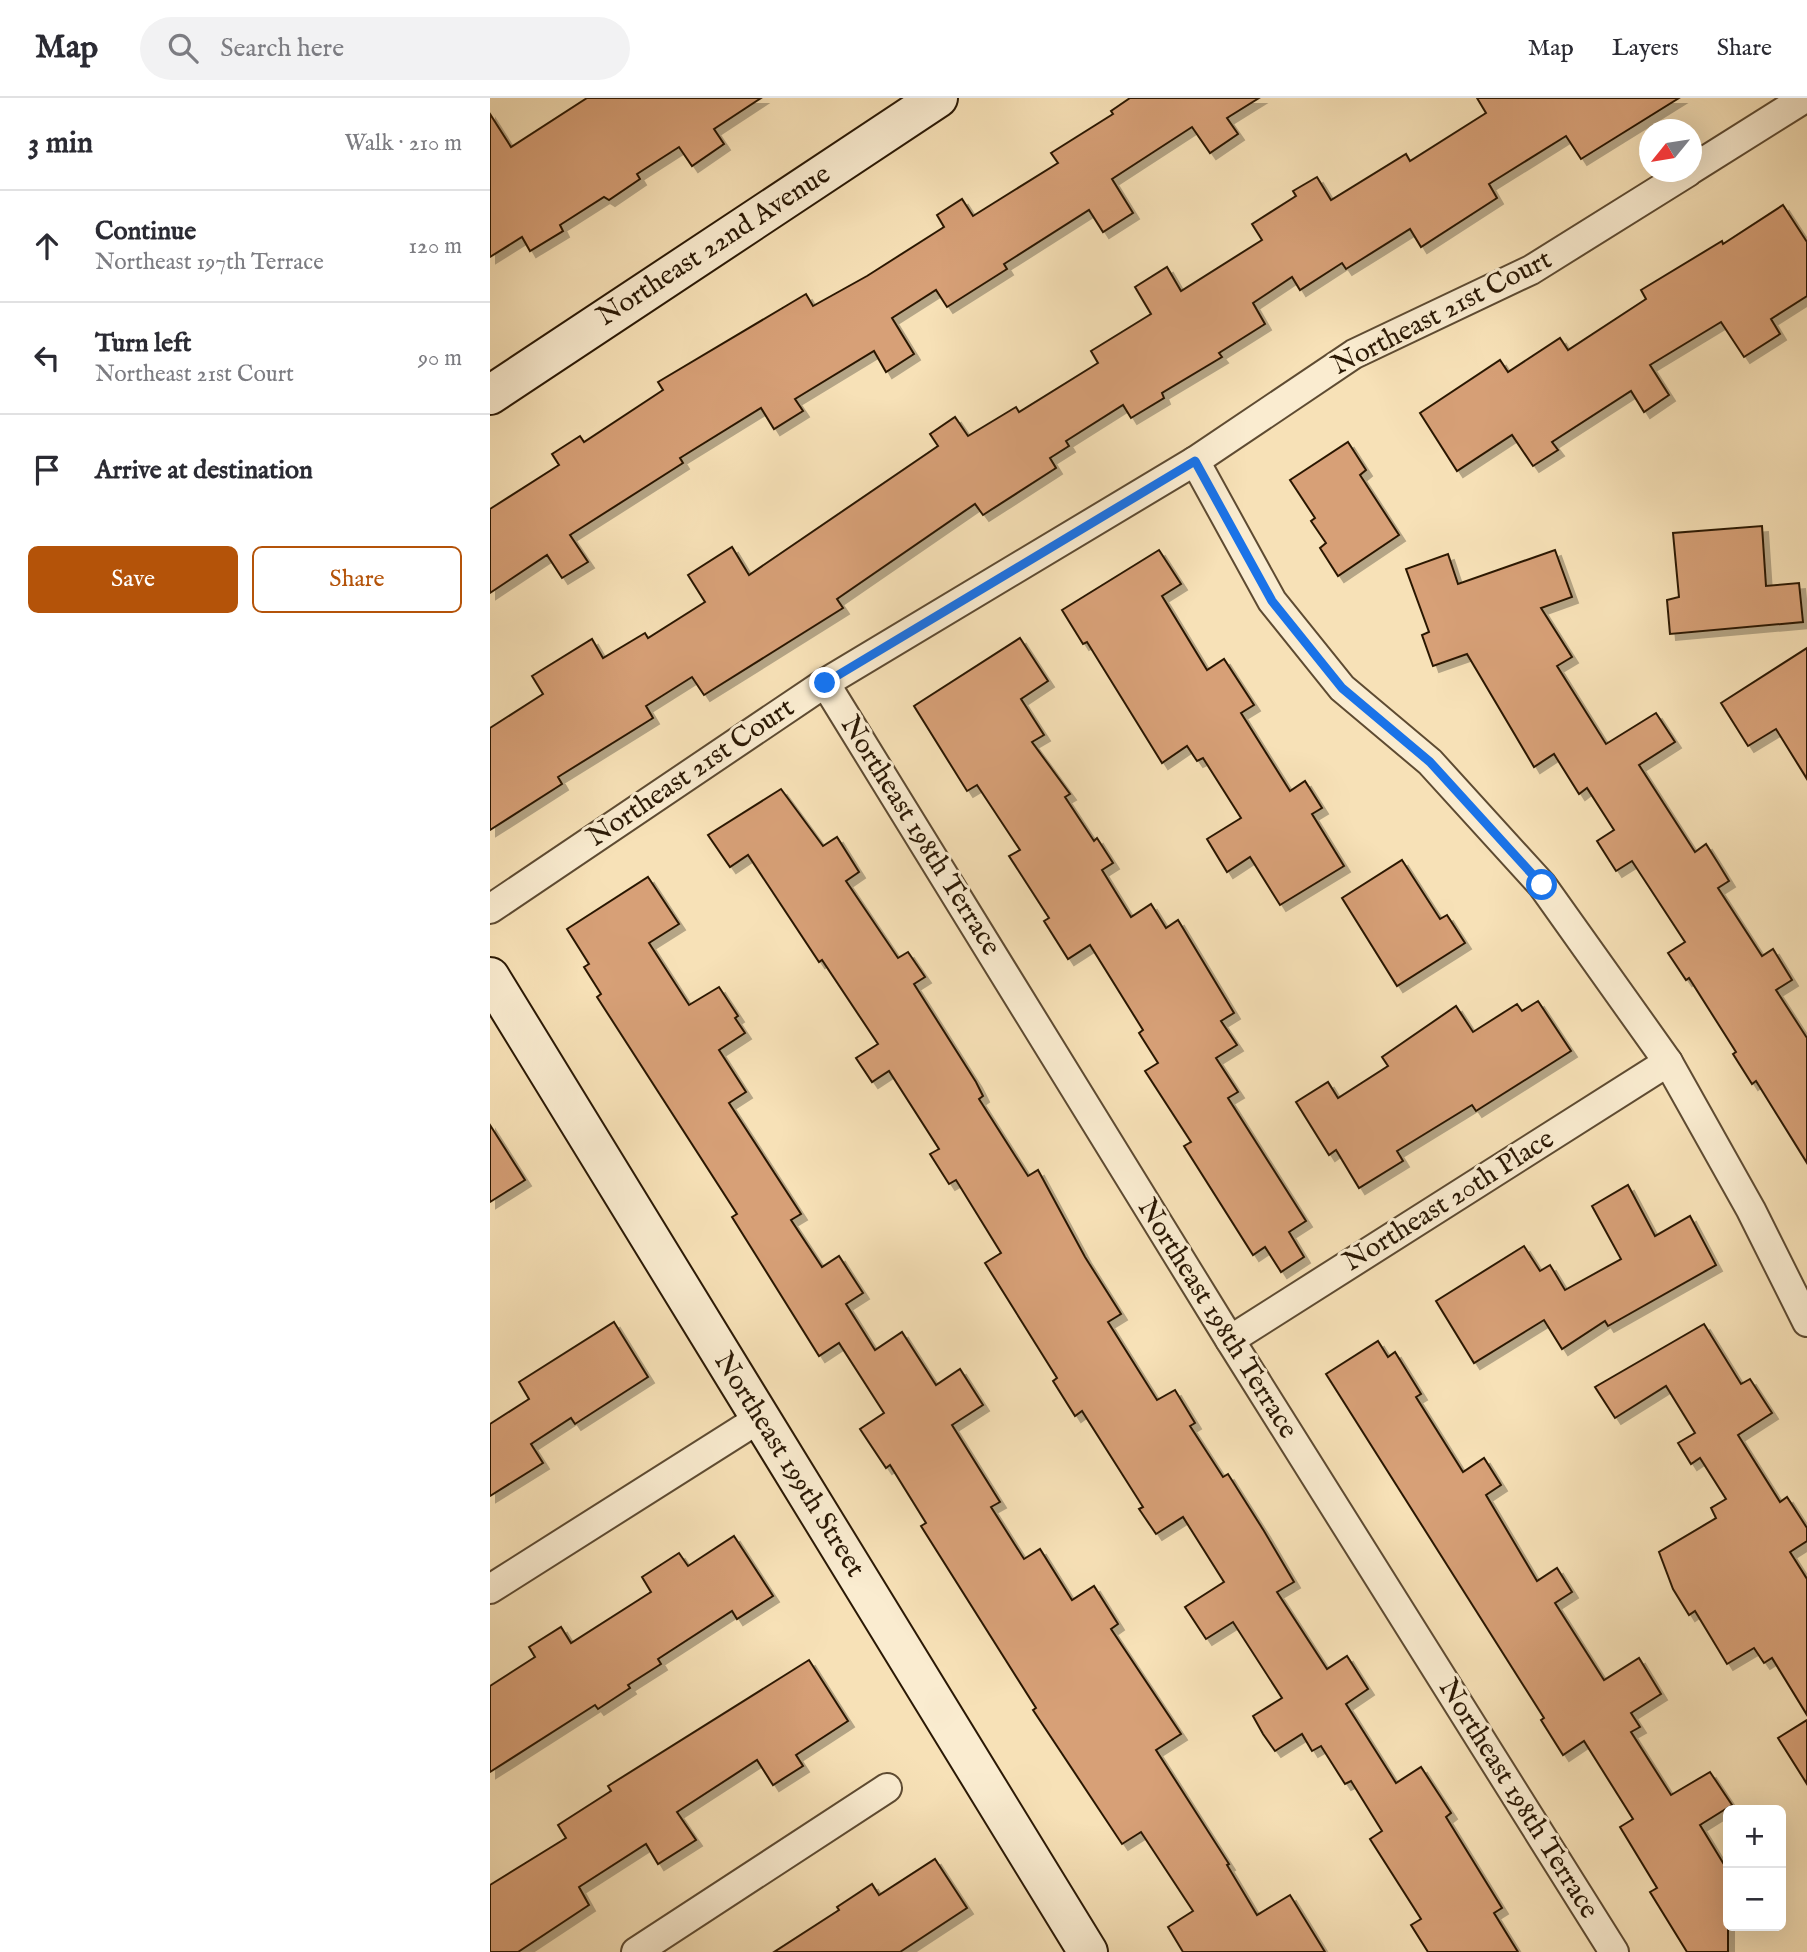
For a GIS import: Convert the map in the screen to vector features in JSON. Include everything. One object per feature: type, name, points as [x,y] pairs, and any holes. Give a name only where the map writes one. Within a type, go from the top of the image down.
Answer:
[{"type":"street","name":"Northeast 22nd Avenue","points":[[490,394],[938,98]]},
{"type":"street","name":"Northeast 21st Court","points":[[1702,162],[1805,98]]},
{"type":"street","name":"Northeast 21st Court","points":[[490,909],[825,683],[1195,461],[1354,354],[1531,270],[1671,182]]},
{"type":"street","points":[[1195,461],[1272,601],[1342,688],[1430,762],[1542,885],[1668,1062],[1751,1210],[1807,1322]]},
{"type":"street","name":"Northeast 198th Terrace","points":[[825,683],[1230,1340],[1614,1952]]},
{"type":"street","name":"Northeast 199th Street","points":[[490,977],[1088,1952]]},
{"type":"street","name":"Northeast 20th Place","points":[[1230,1340],[1668,1062]]},
{"type":"street","points":[[490,1589],[760,1418]]},
{"type":"street","points":[[636,1952],[887,1788]]},
{"type":"building","points":[[587,98],[761,98],[714,129],[724,144],[692,166],[679,147],[637,174],[640,179],[609,200],[604,197],[560,225],[563,231],[530,251],[522,237],[490,257],[490,114],[511,147]]},
{"type":"building","points":[[1130,98],[1259,98],[1227,118],[1238,134],[1210,153],[1192,127],[1112,179],[1133,213],[1103,232],[1089,210],[1004,264],[1007,269],[947,307],[936,290],[892,318],[914,354],[886,372],[874,351],[795,399],[803,411],[774,429],[761,408],[680,458],[683,463],[570,535],[588,562],[562,578],[547,555],[490,593],[490,509],[559,465],[552,454],[580,436],[584,442],[663,390],[658,382],[806,294],[813,306],[867,276],[944,227],[937,215],[962,199],[973,216],[1058,163],[1051,153],[1113,114],[1111,111]]},
{"type":"building","points":[[1477,98],[1679,98],[1645,119],[1639,119],[1639,123],[1581,159],[1566,136],[1489,184],[1497,198],[1421,247],[1410,229],[1346,269],[1342,263],[1300,290],[1292,277],[1253,303],[1265,324],[1219,353],[1222,357],[1162,393],[1164,398],[1131,418],[1123,405],[1066,441],[1069,446],[1050,458],[1056,468],[983,515],[975,504],[837,599],[843,608],[704,695],[692,677],[646,706],[653,718],[558,777],[562,784],[490,830],[490,728],[543,694],[532,676],[592,639],[603,658],[645,633],[648,638],[705,602],[688,575],[732,547],[749,575],[938,446],[930,434],[955,417],[968,436],[1016,407],[1019,412],[1098,363],[1091,351],[1151,314],[1135,287],[1167,267],[1181,291],[1262,240],[1252,224],[1296,196],[1293,191],[1317,177],[1331,200],[1406,154],[1410,161],[1486,113]]},
{"type":"building","points":[[1783,205],[1807,242],[1807,296],[1771,319],[1780,334],[1744,357],[1721,322],[1650,365],[1669,395],[1644,412],[1631,391],[1552,442],[1558,450],[1533,466],[1512,435],[1457,471],[1420,413],[1500,360],[1508,372],[1560,338],[1568,350],[1646,299],[1641,290],[1722,241],[1723,244]]},
{"type":"building","points":[[1348,442],[1366,470],[1360,475],[1399,535],[1338,576],[1320,548],[1326,543],[1311,521],[1315,518],[1290,480]]},
{"type":"building","points":[[1762,526],[1766,586],[1799,583],[1803,622],[1670,634],[1667,600],[1679,597],[1673,533]]},
{"type":"building","points":[[1159,550],[1181,584],[1162,596],[1207,670],[1224,659],[1254,705],[1241,713],[1290,791],[1305,781],[1322,808],[1312,814],[1344,866],[1280,905],[1250,857],[1227,872],[1207,839],[1241,818],[1203,758],[1197,761],[1187,746],[1162,763],[1087,642],[1083,644],[1062,610]]},
{"type":"building","points":[[1555,550],[1572,597],[1541,608],[1572,657],[1557,666],[1606,744],[1656,713],[1675,742],[1639,765],[1695,852],[1706,844],[1729,881],[1718,888],[1762,956],[1773,949],[1792,980],[1776,990],[1807,1038],[1807,1163],[1756,1081],[1752,1084],[1733,1054],[1736,1052],[1689,978],[1686,980],[1668,953],[1685,942],[1632,861],[1616,871],[1597,841],[1614,830],[1587,788],[1579,794],[1554,754],[1534,767],[1467,654],[1433,666],[1422,635],[1429,632],[1406,569],[1448,554],[1458,584]]},
{"type":"building","points":[[1020,638],[1048,681],[1021,699],[1044,735],[1032,742],[1070,794],[1065,797],[1094,841],[1097,838],[1113,863],[1102,870],[1131,917],[1151,904],[1166,928],[1178,920],[1234,1013],[1221,1021],[1237,1045],[1216,1058],[1238,1092],[1228,1098],[1306,1221],[1289,1232],[1304,1257],[1281,1272],[1265,1247],[1253,1255],[1184,1146],[1191,1142],[1145,1071],[1158,1063],[1139,1033],[1143,1030],[1090,945],[1068,959],[1044,921],[1049,918],[1009,856],[1020,850],[977,785],[967,791],[914,706]]},
{"type":"building","points":[[1807,648],[1807,779],[1776,729],[1748,746],[1721,703]]},
{"type":"building","points":[[781,789],[823,846],[837,837],[859,872],[846,881],[898,958],[908,952],[925,977],[914,984],[976,1082],[983,1096],[979,1099],[1028,1176],[1038,1170],[1085,1257],[1121,1314],[1108,1322],[1157,1400],[1175,1390],[1195,1423],[1190,1426],[1223,1477],[1228,1474],[1264,1531],[1294,1582],[1277,1592],[1327,1669],[1347,1656],[1368,1689],[1346,1704],[1396,1783],[1421,1767],[1451,1813],[1446,1817],[1502,1908],[1494,1913],[1518,1952],[1428,1952],[1411,1925],[1421,1919],[1370,1839],[1382,1831],[1351,1781],[1345,1784],[1321,1746],[1312,1751],[1302,1734],[1275,1751],[1263,1734],[1253,1716],[1282,1698],[1233,1622],[1206,1639],[1185,1607],[1224,1582],[1183,1517],[1156,1534],[1139,1509],[1143,1507],[1082,1411],[1075,1416],[1053,1381],[1057,1378],[985,1263],[1001,1253],[956,1180],[949,1184],[930,1154],[939,1149],[889,1071],[872,1082],[856,1058],[878,1044],[822,960],[819,962],[748,855],[730,867],[708,835]]},
{"type":"building","points":[[1402,860],[1440,919],[1447,915],[1465,943],[1397,986],[1342,898]]},
{"type":"building","points":[[648,877],[679,924],[649,943],[689,1005],[719,987],[738,1016],[735,1018],[745,1033],[719,1050],[746,1092],[729,1103],[801,1214],[791,1220],[822,1267],[839,1256],[863,1293],[846,1304],[875,1350],[902,1332],[936,1385],[960,1369],[983,1405],[952,1425],[1000,1502],[991,1507],[1024,1559],[1040,1549],[1072,1600],[1094,1586],[1118,1624],[1111,1629],[1181,1734],[1156,1750],[1229,1864],[1227,1865],[1257,1915],[1290,1895],[1325,1952],[1183,1952],[1168,1927],[1193,1911],[1141,1832],[1122,1844],[1033,1710],[1036,1708],[921,1526],[926,1523],[890,1465],[886,1468],[860,1429],[884,1413],[839,1343],[819,1356],[732,1217],[737,1214],[597,997],[601,994],[584,967],[589,964],[567,929]]},
{"type":"building","points":[[1538,1001],[1571,1051],[1476,1111],[1472,1105],[1397,1151],[1403,1161],[1359,1188],[1336,1150],[1329,1155],[1296,1102],[1328,1082],[1338,1098],[1388,1066],[1382,1057],[1456,1006],[1473,1032],[1517,1004],[1522,1011]]},
{"type":"building","points":[[490,1125],[525,1180],[490,1202]]},
{"type":"building","points":[[1628,1185],[1655,1236],[1690,1216],[1716,1265],[1608,1326],[1605,1321],[1562,1349],[1544,1320],[1474,1363],[1436,1301],[1524,1246],[1540,1271],[1550,1265],[1565,1290],[1621,1259],[1592,1206]]},
{"type":"building","points":[[614,1322],[648,1377],[575,1424],[571,1418],[531,1444],[543,1463],[490,1496],[490,1424],[529,1399],[519,1382]]},
{"type":"building","points":[[1704,1324],[1741,1384],[1750,1379],[1772,1413],[1738,1435],[1780,1502],[1787,1497],[1807,1528],[1807,1541],[1790,1552],[1807,1579],[1807,1715],[1772,1658],[1764,1663],[1754,1648],[1727,1664],[1695,1611],[1689,1615],[1673,1589],[1659,1552],[1716,1518],[1711,1508],[1726,1499],[1700,1458],[1691,1464],[1678,1443],[1695,1433],[1666,1386],[1615,1418],[1595,1387]]},
{"type":"building","points":[[1378,1341],[1388,1357],[1395,1352],[1421,1394],[1416,1397],[1463,1472],[1484,1458],[1501,1485],[1486,1495],[1537,1581],[1557,1568],[1572,1592],[1555,1603],[1604,1680],[1639,1658],[1661,1694],[1631,1713],[1640,1727],[1631,1732],[1671,1795],[1710,1772],[1732,1805],[1723,1805],[1723,1811],[1700,1825],[1723,1863],[1723,1931],[1728,1931],[1728,1952],[1687,1952],[1650,1892],[1657,1888],[1620,1827],[1633,1819],[1584,1741],[1563,1755],[1541,1720],[1544,1718],[1326,1374]]},
{"type":"building","points":[[734,1536],[773,1596],[737,1619],[732,1611],[658,1659],[661,1664],[628,1685],[630,1688],[598,1709],[595,1705],[490,1772],[490,1686],[535,1657],[529,1647],[561,1627],[571,1643],[651,1592],[642,1577],[679,1553],[688,1566]]},
{"type":"building","points":[[809,1660],[848,1721],[796,1755],[803,1766],[773,1785],[757,1760],[677,1812],[696,1840],[658,1864],[646,1844],[579,1887],[589,1905],[518,1952],[490,1952],[490,1885],[566,1838],[558,1825],[611,1791],[608,1786]]},
{"type":"building","points":[[1807,1720],[1807,1784],[1778,1738]]},
{"type":"building","points":[[935,1859],[967,1908],[900,1952],[774,1952],[839,1910],[837,1907],[872,1884],[879,1895]]},
{"type":"route","points":[[825,683],[1195,461],[1272,601],[1342,688],[1430,762],[1542,885]]}]
